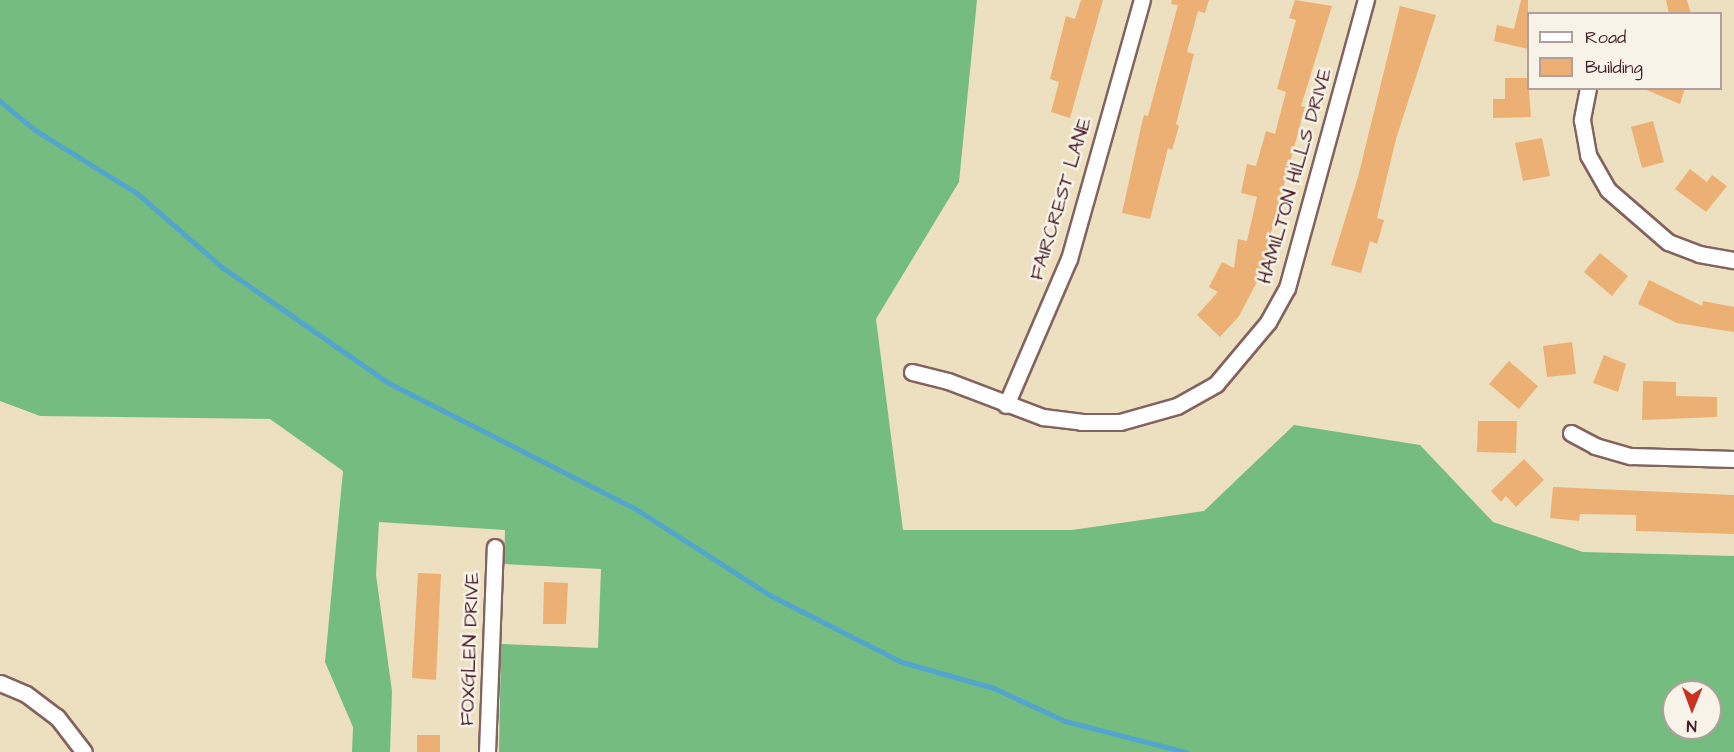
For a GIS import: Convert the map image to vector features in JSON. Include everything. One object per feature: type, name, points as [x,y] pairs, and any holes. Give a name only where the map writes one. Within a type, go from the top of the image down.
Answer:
[{"type":"street","name":"FAIRCREST LANE","points":[[1006,405],[1069,259],[1142,0]]},
{"type":"street","name":"HAMILTON HILLS DRIVE","points":[[912,372],[948,381],[1006,405],[1043,417],[1120,422],[1177,406],[1216,384],[1258,335],[1287,288],[1366,0]]},
{"type":"street","points":[[1588,90],[1582,120],[1588,155],[1608,190],[1668,242],[1699,254],[1734,260]]},
{"type":"street","points":[[1571,433],[1595,446],[1631,456],[1734,459]]},
{"type":"street","name":"FOXGLEN DRIVE","points":[[487,752],[495,548]]},
{"type":"street","points":[[0,683],[26,694],[57,717],[84,752]]},
{"type":"green space","points":[[0,0],[977,0],[959,182],[876,319],[903,530],[1072,530],[1204,511],[1294,425],[1420,445],[1493,522],[1583,552],[1734,556],[1734,752],[499,752],[501,644],[598,648],[601,569],[504,564],[505,530],[379,522],[376,575],[392,691],[390,752],[352,752],[353,727],[325,662],[343,471],[270,419],[40,416],[0,401]]},
{"type":"building","points":[[1081,0],[1103,0],[1070,118],[1051,112],[1059,82],[1050,79],[1066,16],[1075,19]]},
{"type":"building","points":[[1172,0],[1209,0],[1205,13],[1198,11],[1187,52],[1194,54],[1176,124],[1179,126],[1172,150],[1168,148],[1150,219],[1122,213],[1144,115],[1148,116],[1178,5],[1171,4]]},
{"type":"building","points":[[1295,0],[1332,6],[1301,106],[1305,107],[1268,244],[1267,263],[1239,316],[1220,337],[1197,315],[1218,292],[1209,287],[1222,262],[1234,268],[1238,239],[1247,241],[1257,197],[1241,193],[1247,164],[1256,166],[1266,131],[1275,134],[1286,92],[1277,89],[1296,20],[1289,18]]},
{"type":"building","points":[[1521,0],[1528,0],[1527,49],[1494,41],[1497,25],[1514,29]]},
{"type":"building","points":[[1666,0],[1687,0],[1690,12],[1669,12]]},
{"type":"building","points":[[1400,6],[1436,15],[1396,139],[1377,218],[1384,220],[1377,244],[1370,241],[1361,273],[1331,265],[1358,177]]},
{"type":"building","points":[[1505,78],[1527,78],[1531,117],[1493,118],[1493,99],[1505,99]]},
{"type":"building","points":[[1647,90],[1684,90],[1680,104]]},
{"type":"building","points":[[1653,121],[1664,162],[1642,168],[1631,127]]},
{"type":"building","points":[[1542,138],[1550,176],[1523,181],[1515,143]]},
{"type":"building","points":[[1690,169],[1707,182],[1712,175],[1727,186],[1706,212],[1675,189]]},
{"type":"building","points":[[1600,253],[1628,276],[1612,296],[1584,272]]},
{"type":"building","points":[[1649,280],[1702,306],[1703,301],[1734,307],[1734,332],[1677,323],[1638,304]]},
{"type":"building","points":[[1572,342],[1576,374],[1547,377],[1543,346]]},
{"type":"building","points":[[1604,355],[1626,364],[1618,392],[1593,383]]},
{"type":"building","points":[[1509,361],[1538,386],[1519,409],[1489,384]]},
{"type":"building","points":[[1643,381],[1676,382],[1676,396],[1717,397],[1717,417],[1642,420]]},
{"type":"building","points":[[1478,421],[1517,421],[1516,453],[1477,452]]},
{"type":"building","points":[[1524,459],[1544,480],[1516,507],[1506,496],[1501,502],[1491,491]]},
{"type":"building","points":[[1553,487],[1734,495],[1734,534],[1636,531],[1636,515],[1580,514],[1579,521],[1550,518]]},
{"type":"building","points":[[418,573],[441,574],[436,680],[412,678]]},
{"type":"building","points":[[544,582],[568,583],[566,624],[543,624]]},
{"type":"building","points":[[417,735],[440,735],[440,752],[417,752]]},
{"type":"waterway","points":[[0,101],[35,130],[137,193],[222,267],[389,383],[636,509],[770,595],[902,662],[994,688],[1065,721],[1186,752]]}]
